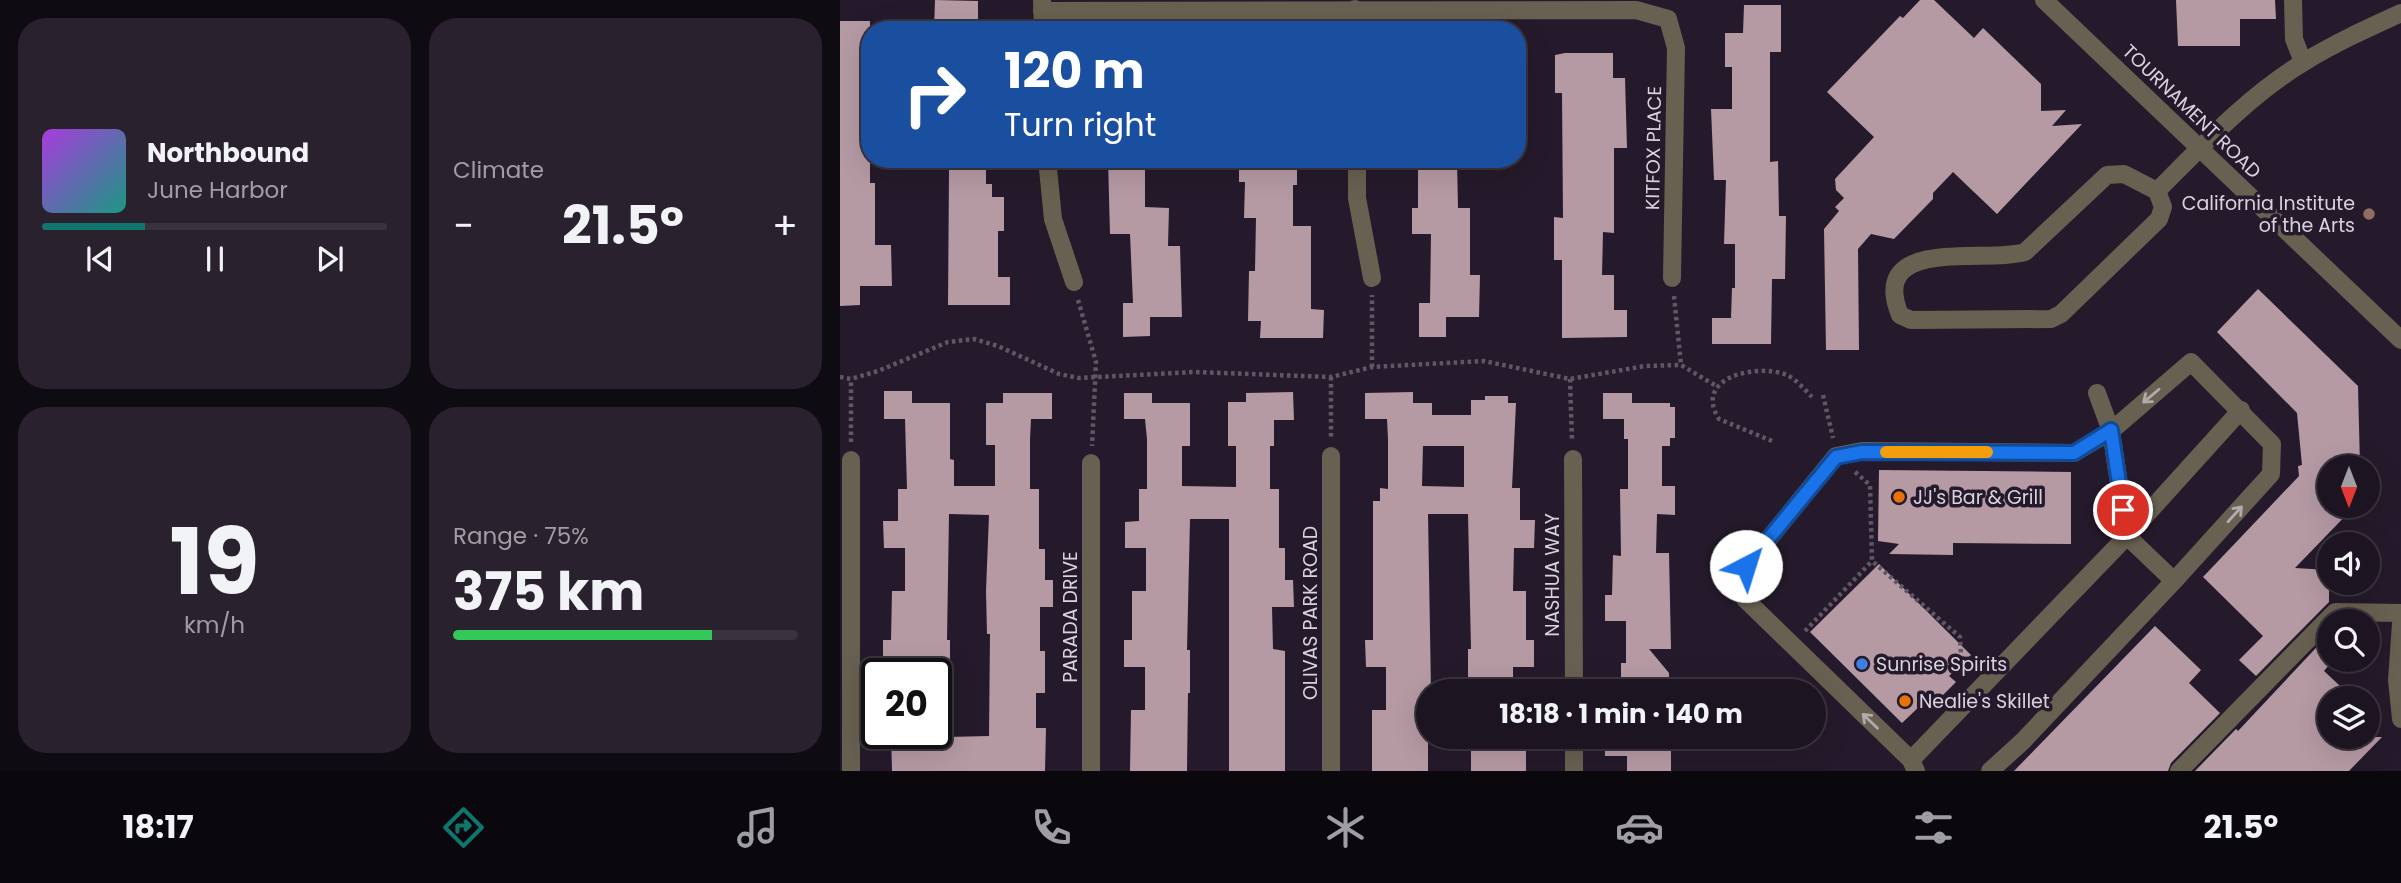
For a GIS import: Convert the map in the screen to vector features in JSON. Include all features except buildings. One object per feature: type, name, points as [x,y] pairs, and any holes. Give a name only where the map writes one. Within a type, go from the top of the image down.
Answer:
[{"type":"street","name":"TOURNAMENT ROAD","points":[[2044,0],[2401,340]]},
{"type":"street","points":[[2293,0],[2294,39],[2304,62]]},
{"type":"street","points":[[1042,5],[1355,9],[1355,21]]},
{"type":"street","name":"KITFOX PLACE","points":[[1355,9],[1636,10],[1668,19],[1676,48],[1672,278]]},
{"type":"street","points":[[2157,191],[2231,117],[2304,62],[2401,13]]},
{"type":"street","points":[[1048,168],[1053,219],[1074,282]]},
{"type":"street","points":[[1356,168],[1357,198],[1372,278]]},
{"type":"street","points":[[2124,174],[2157,191],[2163,207],[2159,219],[2061,314],[2051,318],[1911,320],[1900,315],[1896,306],[1896,282],[1905,269],[1919,259],[2010,257],[2025,251],[2106,175],[2124,174]]},
{"type":"street","points":[[1746,566],[1836,457],[1862,452],[2074,453],[2111,430],[2191,362],[2272,444],[2271,474],[2023,741],[1990,771]]},
{"type":"street","points":[[2097,393],[2111,430],[2127,536],[2174,581]]},
{"type":"street","points":[[1745,599],[1913,766],[2241,410]]},
{"type":"street","name":"OLIVAS PARK ROAD","points":[[1331,456],[1331,771]]},
{"type":"street","name":"NASHUA WAY","points":[[1573,459],[1574,679]]},
{"type":"street","points":[[851,460],[851,771]]},
{"type":"street","name":"PARADA DRIVE","points":[[1091,463],[1091,771]]},
{"type":"street","points":[[2179,771],[2335,612],[2343,610],[2401,613]]},
{"type":"street","points":[[2401,624],[2397,680],[2401,719]]},
{"type":"street","points":[[1574,749],[1574,771]]},
{"type":"path","points":[[1372,278],[1372,367]]},
{"type":"path","points":[[1672,278],[1681,365]]},
{"type":"path","points":[[1074,282],[1096,362],[1091,463]]},
{"type":"path","points":[[840,377],[851,379],[878,371],[948,342],[974,340],[998,346],[1059,374],[1096,379],[1194,372],[1331,377],[1372,367],[1484,361],[1570,379],[1645,366],[1681,365],[1718,387]]},
{"type":"path","points":[[1772,441],[1720,419],[1714,411],[1718,387],[1738,372],[1762,371],[1787,375],[1812,397]]},
{"type":"path","points":[[1331,377],[1331,456]]},
{"type":"path","points":[[851,379],[851,460]]},
{"type":"path","points":[[1570,379],[1573,459]]},
{"type":"path","points":[[1809,640],[1803,634],[1872,561],[1870,485]]},
{"type":"path","points":[[1872,561],[1960,638],[1962,673]]},
{"type":"slow traffic","points":[[1886,452],[1987,452]]},
{"type":"place","name":"California Institute of the Arts","points":[[2369,214]]},
{"type":"place","name":"JJ's Bar & Grill","points":[[1899,497]]},
{"type":"place","name":"Sunrise Spirits","points":[[1862,664]]},
{"type":"place","name":"Nealie's Skillet","points":[[1905,701]]},
{"type":"route","points":[[1746,566],[1836,457],[1862,452],[2074,453],[2111,430],[2123,510]]}]
